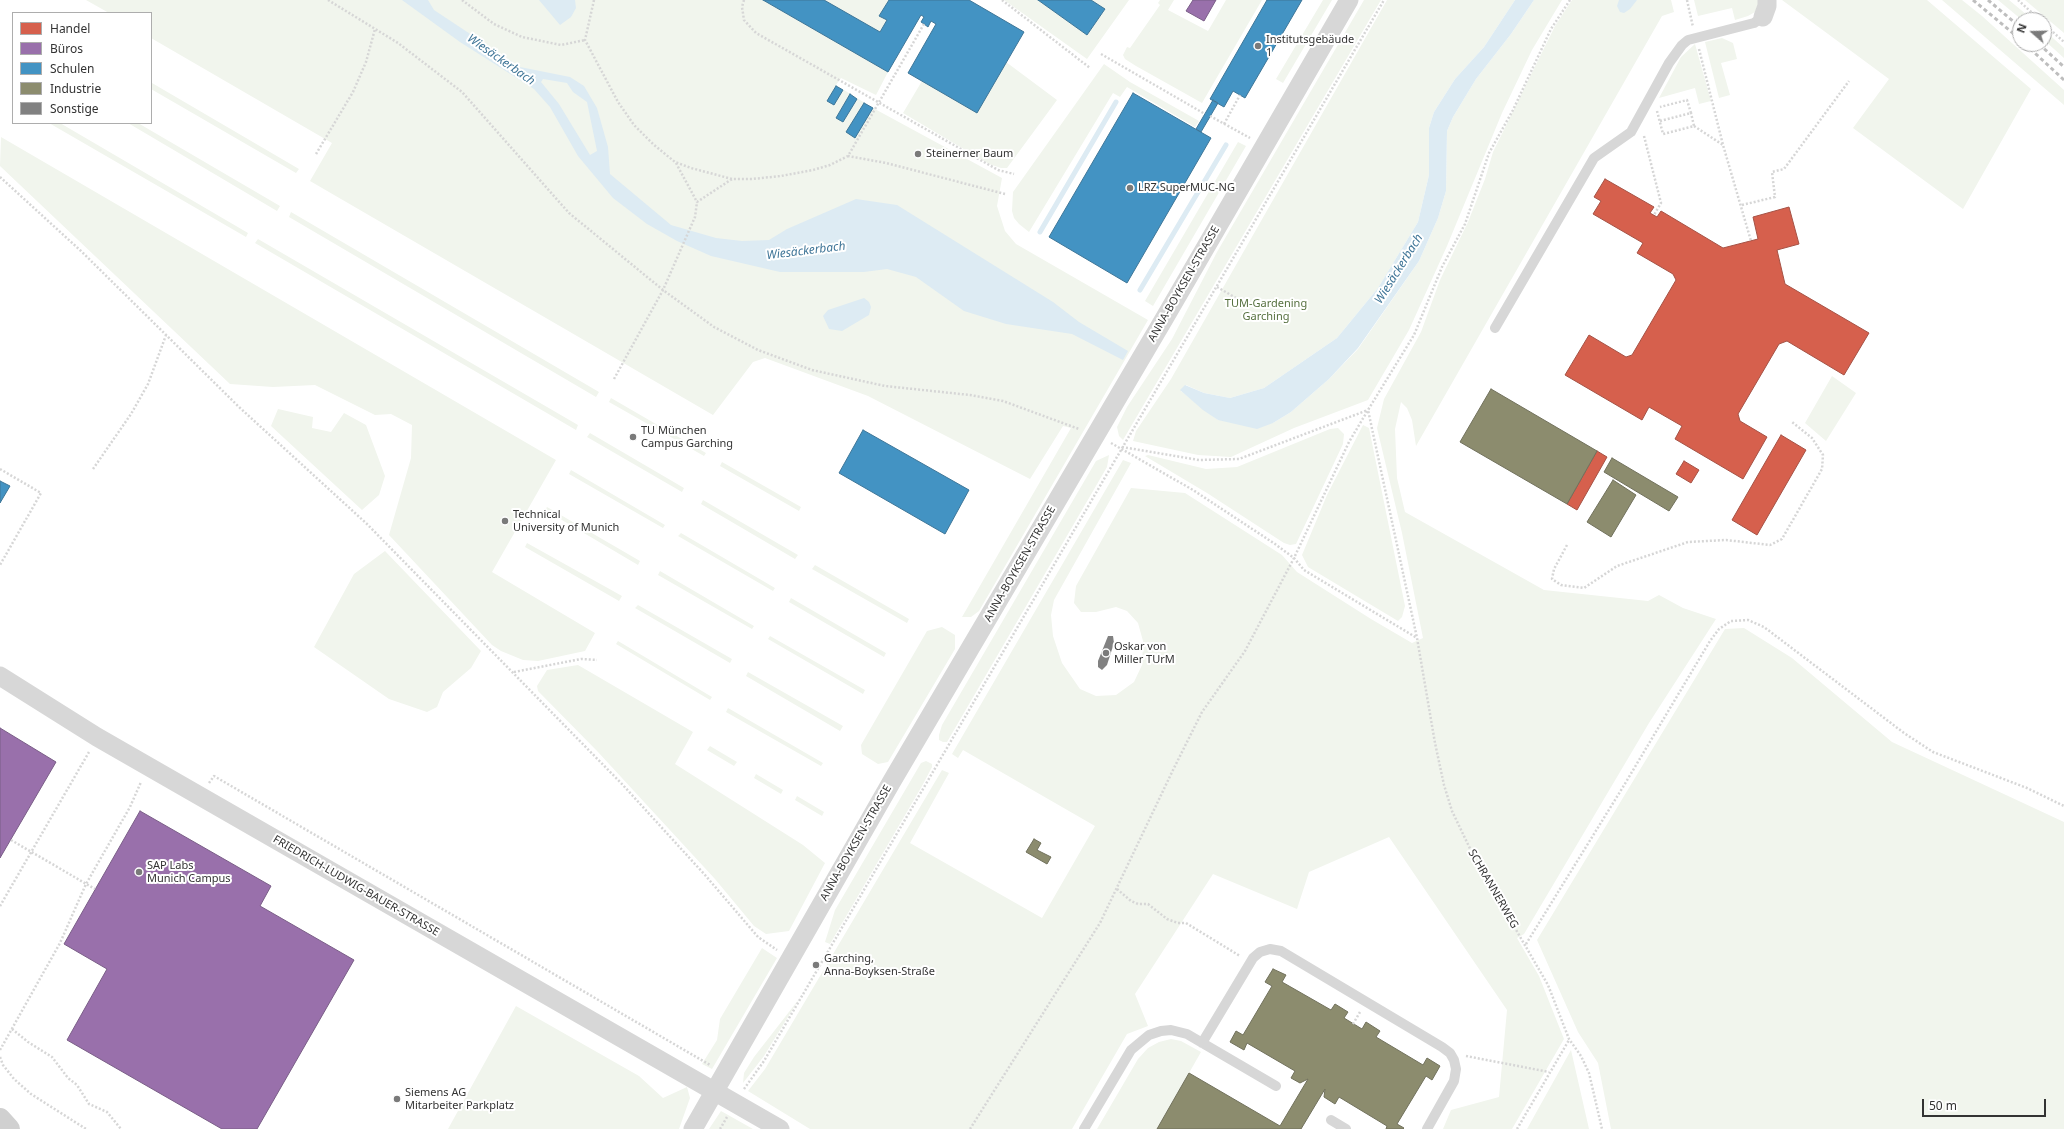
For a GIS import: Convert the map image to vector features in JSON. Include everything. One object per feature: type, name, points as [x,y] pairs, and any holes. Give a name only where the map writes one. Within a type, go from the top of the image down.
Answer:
[{"type":"main road","points":[[0,1119],[9,1129]]},
{"type":"street","name":"ANNA-BOYKSEN-STRASSE","points":[[693,1129],[896,774],[1265,146],[1349,0]]},
{"type":"street","name":"FRIEDRICH-LUDWIG-BAUER-STRASSE","points":[[0,676],[148,767],[780,1129]]},
{"type":"lane","points":[[1495,328],[1594,158],[1631,132],[1669,63],[1682,45],[1688,40],[1754,23],[1765,9]]},
{"type":"lane","points":[[1202,1043],[1250,962],[1260,952],[1265,950],[1270,949],[1281,951],[1450,1053],[1454,1060],[1456,1070],[1454,1080],[1427,1129]]},
{"type":"lane","points":[[1084,1129],[1125,1060],[1141,1041],[1149,1035],[1171,1030],[1187,1034],[1276,1086]]},
{"type":"lane","points":[[1331,1120],[1346,1129]]},
{"type":"path","points":[[328,0],[375,29],[431,67],[462,92],[569,212],[663,290],[714,327],[733,338],[812,370],[885,386],[970,395],[1003,401],[1044,414],[1122,447],[1198,460],[1239,459],[1368,410]]},
{"type":"path","points":[[462,0],[494,24],[522,37],[561,45],[585,40]]},
{"type":"path","points":[[594,0],[585,40],[618,102],[634,125],[654,145],[675,162],[732,179],[765,178],[813,170],[830,165],[848,156],[880,104],[924,24]]},
{"type":"path","points":[[744,0],[742,7],[744,20],[756,33],[998,170],[1014,174]]},
{"type":"path","points":[[1002,0],[1090,68]]},
{"type":"path","points":[[734,1103],[764,1062],[1384,0]]},
{"type":"path","points":[[970,1129],[1100,924],[1202,712],[1245,651],[1294,558],[1348,442],[1414,335],[1442,267],[1465,224],[1489,153],[1513,110],[1551,29],[1570,0]]},
{"type":"path","points":[[1687,0],[1723,145],[1742,205],[1751,241]]},
{"type":"path","points":[[2018,0],[2031,12]]},
{"type":"path","points":[[316,154],[353,92],[366,62],[375,29]]},
{"type":"path","points":[[2052,31],[2064,42]]},
{"type":"path","points":[[1101,54],[1206,114]]},
{"type":"path","points":[[1742,205],[1775,197],[1772,172],[1784,169],[1849,81]]},
{"type":"path","points":[[1224,124],[1240,95]]},
{"type":"path","points":[[1694,126],[1663,134],[1656,108],[1687,100],[1694,126],[1723,145]]},
{"type":"path","points":[[1660,121],[1691,113]]},
{"type":"path","points":[[1210,116],[1265,146]]},
{"type":"path","points":[[1639,118],[1661,203],[1654,215]]},
{"type":"path","points":[[848,156],[879,162],[1005,194]]},
{"type":"path","points":[[614,379],[663,290],[695,217],[696,202],[675,162]]},
{"type":"path","points":[[0,177],[81,251],[239,407],[367,524],[436,592],[484,645],[514,672],[621,783],[705,875],[758,937],[791,959]]},
{"type":"path","points":[[696,202],[732,179]]},
{"type":"path","points":[[1217,287],[1243,302]]},
{"type":"path","points":[[93,469],[135,408],[148,384],[166,335]]},
{"type":"path","name":"SCHRANNERWEG","points":[[1368,410],[1416,638],[1435,743],[1452,811],[1475,859],[1526,944],[1548,985],[1569,1040],[1581,1056],[1589,1073],[1602,1129]]},
{"type":"path","points":[[1567,545],[1554,569],[1552,579],[1561,585],[1584,588],[1617,566],[1688,542],[1726,540],[1770,545],[1782,539],[1822,469],[1823,455],[1812,438],[1792,422]]},
{"type":"path","points":[[1122,447],[1138,460],[1193,490],[1275,544],[1294,558],[1304,570],[1416,638]]},
{"type":"path","points":[[0,469],[41,493],[0,565]]},
{"type":"path","points":[[1526,944],[1623,787],[1710,641],[1719,629],[1731,621],[1748,620],[1764,627],[1904,733],[1933,752],[2027,788],[2064,806]]},
{"type":"path","points":[[514,672],[581,659],[597,660]]},
{"type":"path","points":[[0,906],[97,737]]},
{"type":"path","points":[[0,1050],[60,943],[86,884],[130,807],[148,767]]},
{"type":"path","points":[[201,797],[214,776],[747,1086]]},
{"type":"path","points":[[11,840],[95,889]]},
{"type":"path","points":[[1117,889],[1131,901],[1138,904],[1148,904],[1168,918],[1178,923],[1186,923],[1250,962]]},
{"type":"path","points":[[12,1028],[28,1042],[52,1057],[68,1078],[77,1086],[89,1104],[108,1112],[121,1129]]},
{"type":"path","points":[[1517,1129],[1569,1040]]},
{"type":"path","points":[[1450,1053],[1550,1072]]},
{"type":"path","points":[[0,1057],[3,1064],[14,1079],[31,1094],[86,1129]]},
{"type":"green space","points":[[86,0],[763,0],[888,72],[876,95],[841,78],[836,85],[873,108],[1002,178],[997,206],[1005,231],[1016,244],[1148,320],[979,611],[971,617],[962,617],[1071,428],[1063,426],[1030,479],[868,396],[765,358],[753,362],[713,415],[310,181],[332,143],[152,39],[152,12],[107,12]]},
{"type":"green space","points":[[824,0],[889,0],[879,16],[887,20],[880,32]]},
{"type":"green space","points":[[1004,0],[1038,0],[1087,35],[1105,10],[1091,0],[1129,0],[1087,59]]},
{"type":"green space","points":[[1160,0],[1174,0],[1168,10],[1208,31],[1226,0],[1262,0],[1202,103],[1136,66],[1125,59],[1123,55],[1127,47],[1130,48],[1160,5],[1158,3]]},
{"type":"green space","points":[[1323,0],[1332,0],[1283,83],[1276,79]]},
{"type":"green space","points":[[1364,0],[1381,0],[1123,440],[1119,436],[1117,427],[1127,407],[1172,339],[1217,252]]},
{"type":"green space","name":"TUM-Gardening Garching","points":[[1387,0],[1515,0],[1484,47],[1455,79],[1434,112],[1429,128],[1429,175],[1418,222],[1378,288],[1337,338],[1264,388],[1230,398],[1204,393],[1186,385],[1181,391],[1218,420],[1273,423],[1291,412],[1329,379],[1358,349],[1419,261],[1438,218],[1446,191],[1447,131],[1453,117],[1476,79],[1511,34],[1534,0],[1562,0],[1532,50],[1502,113],[1447,246],[1409,330],[1368,400],[1294,428],[1231,457],[1198,455],[1133,441],[1136,431],[1171,379]]},
{"type":"green space","points":[[1572,0],[1671,0],[1674,12],[1662,16],[1416,446],[1412,420],[1407,408],[1401,402],[1395,429],[1397,478],[1405,512],[1544,590],[1648,601],[1659,595],[1683,608],[1716,619],[1649,723],[1524,934],[1517,938],[1539,976],[1564,1039],[1512,1129],[1443,1129],[1451,1110],[1499,1097],[1507,1010],[1389,837],[1309,872],[1297,909],[1213,874],[1135,994],[1148,1026],[1127,1034],[1072,1129],[810,1129],[748,1091],[765,1069],[942,770],[949,773],[910,843],[1042,918],[1095,826],[963,750],[958,758],[952,754],[1123,460],[1131,463],[1054,600],[1051,615],[1053,636],[1062,663],[1080,689],[1096,696],[1116,695],[1134,682],[1142,665],[1143,641],[1138,623],[1127,611],[1116,607],[1096,612],[1081,612],[1074,603],[1076,586],[1131,488],[1185,493],[1282,555],[1297,572],[1371,619],[1412,643],[1423,638],[1402,533],[1377,428],[1384,399],[1421,332],[1440,280],[1468,222],[1485,179],[1493,152],[1555,26]]},
{"type":"green space","points":[[1694,0],[1760,0],[1755,12],[1735,20],[1732,8],[1698,16]]},
{"type":"green space","points":[[1782,0],[1927,0],[2031,89],[1963,209],[1853,128],[1889,79]]},
{"type":"green space","points":[[1942,0],[1962,0],[1982,16],[2012,43],[2012,52],[2022,52],[2064,90],[2064,105]]},
{"type":"green space","points":[[1998,0],[2009,0],[2023,12],[2012,12]]},
{"type":"green space","points":[[2025,0],[2064,0],[2064,33],[2052,23],[2052,12],[2039,12]]},
{"type":"green space","points":[[2052,37],[2064,48],[2064,58],[2052,47]]},
{"type":"green space","points":[[1722,38],[1733,43],[1737,59],[1721,63],[1730,95],[1719,98],[1705,42]]},
{"type":"green space","points":[[1695,44],[1711,101],[1699,104],[1695,88],[1659,98],[1681,57]]},
{"type":"green space","points":[[1006,62],[1057,100],[1007,168],[1001,168],[989,164],[903,113],[922,81]]},
{"type":"green space","points":[[1104,64],[1130,82],[1199,121],[1195,127],[1127,87],[1120,97],[1113,93],[1029,232],[1014,218],[1012,211],[1013,192]]},
{"type":"green space","points":[[152,83],[299,169],[296,173],[152,90]]},
{"type":"green space","points":[[51,124],[62,124],[248,233],[246,237]]},
{"type":"green space","points":[[130,124],[140,124],[280,206],[277,211]]},
{"type":"green space","points":[[1,137],[556,460],[492,572],[595,633],[585,651],[538,661],[523,660],[501,651],[492,645],[389,535],[411,458],[412,425],[391,414],[375,415],[315,385],[273,387],[230,384],[0,166]]},
{"type":"green space","points":[[1238,142],[1246,146],[1153,306],[1145,301]]},
{"type":"green space","points":[[291,212],[599,392],[596,397],[289,217]]},
{"type":"green space","points":[[258,239],[578,425],[576,430],[255,243]]},
{"type":"green space","points":[[1832,376],[1856,393],[1826,441],[1805,423]]},
{"type":"green space","points":[[611,398],[706,453],[704,456],[609,402]]},
{"type":"green space","points":[[278,409],[313,417],[312,428],[331,432],[344,413],[366,425],[385,476],[379,495],[362,510],[271,426]]},
{"type":"green space","points":[[1363,425],[1369,428],[1405,606],[1402,617],[1398,621],[1308,567],[1302,555],[1327,495]]},
{"type":"green space","points":[[1338,428],[1344,434],[1343,444],[1296,544],[1290,545],[1284,543],[1207,493],[1145,456],[1148,455],[1206,469],[1237,467],[1330,429]]},
{"type":"green space","points":[[590,433],[684,488],[682,492],[587,437]]},
{"type":"green space","points":[[1109,455],[1107,467],[947,742],[939,740],[942,725],[1096,461]]},
{"type":"green space","points":[[722,462],[801,507],[799,511],[720,466]]},
{"type":"green space","points":[[571,470],[665,525],[663,528],[569,474]]},
{"type":"green space","points":[[703,500],[798,555],[795,559],[701,504]]},
{"type":"green space","points":[[547,507],[640,561],[638,565],[545,510]]},
{"type":"green space","points":[[681,533],[775,588],[773,591],[678,536]]},
{"type":"green space","points":[[527,543],[622,596],[619,601],[525,547]]},
{"type":"green space","points":[[385,551],[481,651],[471,668],[443,692],[437,707],[427,712],[389,699],[314,647],[354,574]]},
{"type":"green space","points":[[815,565],[909,619],[907,623],[812,569]]},
{"type":"green space","points":[[660,571],[754,626],[752,629],[658,575]]},
{"type":"green space","points":[[791,598],[886,653],[884,657],[789,602]]},
{"type":"green space","points":[[638,605],[732,659],[730,663],[635,608]]},
{"type":"green space","points":[[942,627],[955,635],[955,649],[888,762],[878,764],[862,754],[861,745],[927,631]]},
{"type":"green space","points":[[1744,628],[1792,658],[1892,742],[2064,822],[2064,1129],[1611,1129],[1598,1063],[1578,1032],[1537,940],[1725,629]]},
{"type":"green space","points":[[770,636],[865,690],[863,694],[768,639]]},
{"type":"green space","points":[[618,641],[712,697],[710,700],[616,644]]},
{"type":"green space","points":[[578,665],[693,732],[675,764],[803,845],[825,863],[789,931],[766,934],[754,926],[715,879],[598,752],[538,691],[537,686],[547,670]]},
{"type":"green space","points":[[748,672],[843,726],[840,731],[746,676]]},
{"type":"green space","points":[[728,708],[823,763],[821,766],[726,712]]},
{"type":"green space","points":[[710,746],[737,762],[734,766],[707,750]]},
{"type":"green space","points":[[926,761],[932,764],[932,767],[922,786],[830,944],[825,942],[835,910],[921,763]]},
{"type":"green space","points":[[756,774],[783,790],[781,794],[754,778]]},
{"type":"green space","points":[[797,796],[824,812],[822,816],[795,800]]},
{"type":"green space","points":[[762,948],[777,958],[712,1069],[702,1064],[717,1040],[720,1019]]},
{"type":"green space","points":[[799,999],[764,1056],[743,1083],[744,1073],[754,1057]]},
{"type":"green space","points":[[516,1006],[639,1076],[663,1098],[687,1087],[690,1098],[679,1129],[448,1129]]},
{"type":"green space","points":[[1171,1039],[1181,1041],[1201,1052],[1157,1129],[1097,1129],[1138,1059],[1148,1048],[1159,1042]]},
{"type":"green space","points":[[1571,1050],[1589,1129],[1527,1129]]},
{"type":"green space","points":[[721,1111],[753,1129],[709,1129]]},
{"type":"water","name":"Wiesäckerbach","points":[[402,0],[428,0],[434,10],[520,67],[570,77],[584,86],[597,108],[608,147],[610,174],[671,225],[716,238],[742,241],[769,240],[787,229],[856,199],[897,205],[1053,302],[1079,322],[1128,351],[1123,360],[1072,334],[1006,324],[964,311],[916,277],[887,269],[864,272],[780,272],[711,256],[677,241],[647,224],[613,198],[578,156],[550,107],[534,89],[460,42]],"holes":[[[543,79],[567,83],[573,92],[587,102],[597,151],[590,155],[559,104],[541,82]]]},
{"type":"water","points":[[539,0],[575,0],[576,8],[571,17],[560,25]]},
{"type":"water","name":"Wiesäckerbach","points":[[1515,0],[1534,0],[1511,34],[1476,79],[1453,117],[1447,131],[1446,191],[1438,218],[1419,261],[1358,348],[1329,379],[1291,412],[1273,423],[1257,429],[1218,420],[1203,410],[1180,390],[1185,385],[1204,393],[1230,398],[1264,388],[1337,338],[1378,288],[1418,222],[1429,175],[1429,128],[1434,112],[1455,79],[1484,47]]},
{"type":"water","points":[[1619,0],[1637,0],[1630,9],[1624,13],[1620,12],[1617,6]]},
{"type":"water","points":[[864,298],[869,302],[871,307],[869,315],[842,331],[829,329],[823,316],[828,310]]},
{"type":"building: Handel","points":[[1605,179],[1654,207],[1650,213],[1657,217],[1661,211],[1723,248],[1758,239],[1753,217],[1789,207],[1799,244],[1777,250],[1785,284],[1869,333],[1844,375],[1787,341],[1779,344],[1738,414],[1740,421],[1767,437],[1743,479],[1675,439],[1682,426],[1649,407],[1642,420],[1565,375],[1589,335],[1626,357],[1632,355],[1676,280],[1673,274],[1637,253],[1643,243],[1593,214],[1601,201],[1594,197]]},
{"type":"building: Handel","points":[[1781,435],[1806,450],[1757,535],[1732,520]]},
{"type":"building: Handel","points":[[1597,451],[1607,457],[1577,510],[1567,504]]},
{"type":"building: Handel","points":[[1684,461],[1699,470],[1691,483],[1676,474]]},
{"type":"building: Büros","points":[[1193,0],[1216,0],[1204,21],[1186,11]]},
{"type":"building: Büros","points":[[0,728],[56,762],[0,858]]},
{"type":"building: Büros","points":[[140,811],[271,886],[260,906],[354,960],[257,1129],[222,1129],[67,1040],[107,969],[64,944]]},
{"type":"building: Schulen","points":[[763,0],[824,0],[880,32],[887,20],[879,16],[889,0],[969,0],[1024,32],[977,113],[908,73],[936,24],[931,21],[928,27],[921,22],[924,17],[921,15],[888,72]]},
{"type":"building: Schulen","points":[[1038,0],[1091,0],[1105,9],[1087,35]]},
{"type":"building: Schulen","name":"Institutsgebäude 1","points":[[1267,0],[1302,0],[1245,98],[1233,91],[1224,107],[1210,99]]},
{"type":"building: Schulen","points":[[836,86],[843,90],[834,105],[827,101]]},
{"type":"building: Schulen","name":"LRZ SuperMUC-NG","points":[[1133,93],[1211,138],[1127,283],[1049,237]]},
{"type":"building: Schulen","points":[[850,94],[857,99],[843,122],[836,118]]},
{"type":"building: Schulen","points":[[1213,100],[1218,103],[1201,132],[1196,129]]},
{"type":"building: Schulen","points":[[864,103],[873,108],[855,138],[846,132]]},
{"type":"building: Schulen","points":[[863,430],[969,490],[945,534],[839,473]]},
{"type":"building: Schulen","points":[[0,481],[10,486],[0,503]]},
{"type":"building: Industrie","points":[[1491,389],[1597,451],[1567,504],[1460,442]]},
{"type":"building: Industrie","points":[[1612,458],[1678,497],[1669,511],[1604,472]]},
{"type":"building: Industrie","points":[[1613,480],[1636,495],[1611,537],[1587,522]]},
{"type":"building: Industrie","points":[[1034,839],[1041,843],[1037,850],[1051,857],[1047,864],[1026,852]]},
{"type":"building: Industrie","points":[[1273,969],[1286,975],[1282,982],[1331,1010],[1335,1004],[1348,1012],[1344,1018],[1362,1029],[1366,1022],[1380,1031],[1376,1037],[1423,1065],[1427,1058],[1440,1066],[1432,1080],[1426,1076],[1397,1124],[1404,1128],[1403,1129],[1386,1129],[1387,1126],[1339,1097],[1335,1104],[1324,1097],[1325,1089],[1301,1129],[1157,1129],[1189,1073],[1280,1126],[1308,1079],[1300,1083],[1291,1078],[1295,1071],[1247,1043],[1244,1050],[1230,1042],[1236,1031],[1243,1035],[1272,986],[1265,982]]},
{"type":"building: Sonstige","name":"Oskar von Miller TUrM","points":[[1108,636],[1113,636],[1114,643],[1107,665],[1102,670],[1098,667],[1098,661]]},
{"type":"waterway","points":[[1040,232],[1116,102]]},
{"type":"waterway","points":[[1140,290],[1226,145]]},
{"type":"railway","points":[[1973,0],[2012,32]]},
{"type":"railway","points":[[1988,0],[2012,20]]},
{"type":"railway","points":[[2034,52],[2064,80]]},
{"type":"railway","points":[[2048,52],[2064,67]]},
{"type":"place","name":"Institutsgebäude 1","points":[[1258,46]]},
{"type":"place","name":"Steinerner Baum","points":[[918,154]]},
{"type":"place","name":"LRZ SuperMUC-NG","points":[[1130,188]]},
{"type":"place","name":"TU München Campus Garching","points":[[633,437]]},
{"type":"place","name":"Technical University of Munich","points":[[505,521]]},
{"type":"place","name":"Oskar von Miller TUrM","points":[[1106,653]]},
{"type":"place","name":"SAP Labs Munich Campus","points":[[139,872]]},
{"type":"place","name":"Garching, Anna-Boyksen-Straße","points":[[816,965]]},
{"type":"place","name":"Siemens AG Mitarbeiter Parkplatz","points":[[397,1099]]}]
